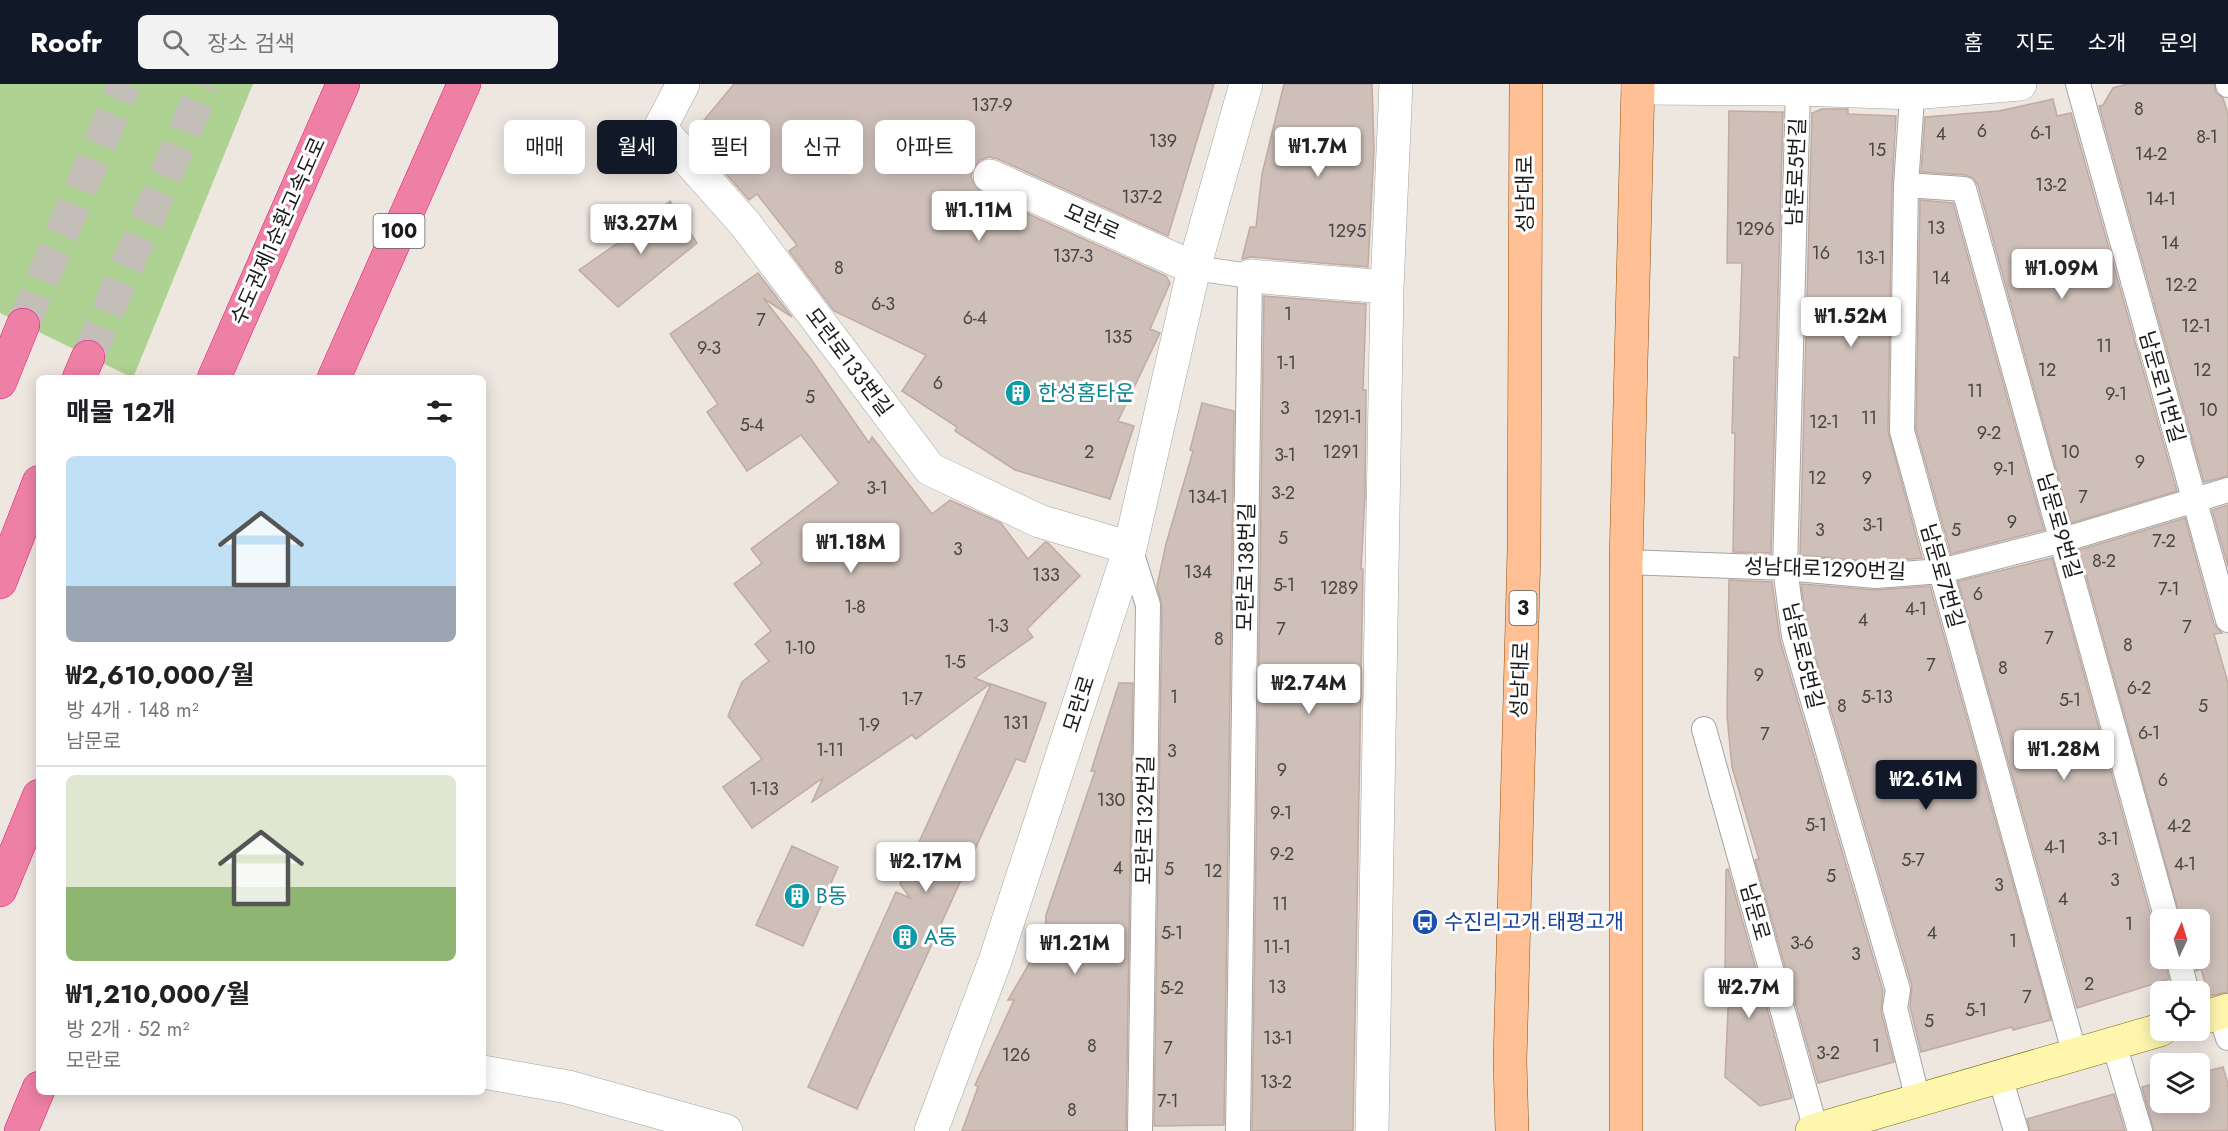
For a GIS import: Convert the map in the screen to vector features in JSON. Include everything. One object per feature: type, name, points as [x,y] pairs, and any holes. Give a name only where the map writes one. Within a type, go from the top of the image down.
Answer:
[{"type":"highway","name":"수도권제1순환고속도로","points":[[215,375],[343,84]]},
{"type":"highway","name":"100","points":[[335,375],[464,84]]},
{"type":"highway","points":[[0,382],[23,325]]},
{"type":"highway","points":[[0,582],[36,490]]},
{"type":"highway","points":[[0,890],[36,803]]},
{"type":"highway","points":[[21,1131],[36,1095]]},
{"type":"main road","name":"성남대로","points":[[1512,1131],[1510,1061],[1524,551],[1526,84]]},
{"type":"main road","points":[[1626,1131],[1626,562],[1638,86]]},
{"type":"main road","name":"남문로","points":[[1814,1130],[1881,1122],[1918,1100],[2150,1033]]},
{"type":"street","name":"모란로133번길","points":[[683,84],[660,128],[746,225],[930,469],[1039,521],[1130,548]]},
{"type":"street","name":"모란로","points":[[931,1131],[995,961],[1130,548],[1194,268],[1246,84]]},
{"type":"street","points":[[1372,1131],[1387,287],[1396,84]]},
{"type":"street","points":[[1638,86],[1913,89],[2020,84]]},
{"type":"street","name":"모란로","points":[[990,176],[1194,268]]},
{"type":"street","points":[[1250,276],[1387,287]]},
{"type":"street","points":[[486,1073],[568,1087],[726,1131]]},
{"type":"lane","name":"남문로11번길","points":[[2078,84],[2228,620]]},
{"type":"lane","name":"남문로5번길","points":[[1798,89],[1785,568],[1794,636],[1898,990],[1895,1008],[1918,1100]]},
{"type":"lane","name":"남문로7번길","points":[[1913,89],[1906,185],[1902,431],[2075,1055]]},
{"type":"lane","name":"남문로9번길","points":[[1906,185],[1964,189],[2164,909]]},
{"type":"lane","points":[[1194,268],[1250,276]]},
{"type":"lane","name":"모란로138번길","points":[[1238,1131],[1250,276]]},
{"type":"lane","name":"성남대로1290번길","points":[[1626,562],[1785,568],[1876,576],[1941,571],[2063,540],[2228,490]]},
{"type":"lane","name":"모란로132번길","points":[[1130,548],[1148,605],[1140,1131]]},
{"type":"lane","name":"남문로","points":[[1704,729],[1814,1130]]},
{"type":"lane","points":[[2114,1044],[2140,1131]]},
{"type":"lane","points":[[2000,1077],[2016,1131]]},
{"type":"green space","points":[[0,84],[253,84],[134,375],[127,375],[0,313]]},
{"type":"building","points":[[734,84],[1214,84],[1168,236],[998,159],[989,157],[980,160],[975,166],[975,120],[875,120],[875,174],[972,174],[975,186],[982,193],[1166,276],[1170,283],[1150,329],[1160,333],[1118,421],[1134,426],[1110,499],[1015,470],[955,431],[957,427],[902,391],[926,355],[834,311],[789,251],[797,245],[757,194],[749,200],[726,174],[770,174],[770,120],[704,120]]},
{"type":"building","points":[[1284,84],[1372,84],[1374,150],[1368,267],[1251,257],[1242,259],[1250,227],[1256,227],[1262,174]]},
{"type":"building","points":[[2127,84],[2214,84],[2216,93],[2223,98],[2228,114],[2228,476],[2204,482],[2099,106],[2103,105],[2113,88]]},
{"type":"building","points":[[2053,99],[2057,116],[2071,113],[2177,491],[2071,523],[1978,185],[1973,178],[1966,175],[1921,172],[1925,117],[1999,111]]},
{"type":"building","points":[[1822,109],[1848,109],[1848,114],[1896,116],[1892,185],[1888,431],[1922,558],[1876,562],[1800,555],[1812,113]]},
{"type":"building","points":[[1729,111],[1783,112],[1771,553],[1733,552],[1734,357],[1739,358],[1742,263],[1727,263]]},
{"type":"building","points":[[1920,200],[1953,203],[2044,530],[1951,554],[1916,429]]},
{"type":"building","points":[[670,201],[697,243],[618,307],[579,270],[641,227],[639,223]]},
{"type":"building","points":[[758,273],[792,317],[763,298],[811,359],[869,443],[872,437],[932,514],[950,500],[1001,523],[1028,559],[1045,542],[1048,543],[1080,576],[1027,629],[1033,637],[975,678],[990,684],[916,739],[912,735],[812,802],[823,778],[752,828],[723,787],[762,759],[728,716],[742,682],[769,661],[755,644],[771,631],[734,584],[762,563],[751,549],[839,483],[801,435],[747,471],[707,412],[718,404],[670,334]]},
{"type":"building","points":[[1264,296],[1366,304],[1363,390],[1366,390],[1365,497],[1361,569],[1363,569],[1353,1131],[1252,1131]]},
{"type":"building","points":[[1202,403],[1234,411],[1224,1125],[1154,1126],[1162,605],[1157,586],[1166,544],[1193,451],[1190,450]]},
{"type":"building","points":[[2228,505],[2228,567],[2212,510]]},
{"type":"building","points":[[2185,518],[2214,624],[2222,633],[2214,634],[2228,683],[2228,992],[2210,996],[2210,981],[2205,981],[2201,969],[2210,969],[2210,909],[2178,909],[2079,550]]},
{"type":"building","points":[[2052,558],[2150,913],[2150,969],[2167,969],[2169,979],[2150,981],[2150,985],[2077,1008],[1958,581]]},
{"type":"building","points":[[1729,580],[1772,582],[1780,640],[1883,991],[1881,1011],[1894,1062],[1818,1083],[1755,860],[1759,859],[1732,767],[1727,716]]},
{"type":"building","points":[[1801,584],[1875,590],[1930,586],[2051,1020],[2013,1030],[2012,1027],[1921,1052],[1910,1007],[1912,986],[1808,633]]},
{"type":"building","points":[[1119,683],[1133,683],[1126,1131],[962,1131],[978,1087],[975,1085],[1014,1000],[1008,1000],[1030,962],[1044,963],[1046,915],[1095,771],[1091,771]]},
{"type":"building","name":"A동","points":[[991,684],[1046,703],[1025,762],[1016,759],[857,1109],[808,1087],[896,892],[910,898],[900,884]]},
{"type":"building","name":"B동","points":[[792,846],[838,867],[803,946],[756,925]]},
{"type":"building","points":[[1728,869],[1792,1098],[1760,1106],[1725,1077],[1729,988],[1725,976],[1726,870]]},
{"type":"building","points":[[2223,1067],[2228,1084],[2228,1131],[2154,1131],[2142,1087],[2150,1085],[2150,1113],[2210,1113],[2210,1070]]},
{"type":"building","points":[[2114,1094],[2125,1131],[2030,1131],[2027,1119]]},
{"type":"tunnel","points":[[23,325],[125,84]]},
{"type":"tunnel","points":[[88,357],[205,84]]},
{"type":"place","name":"한성홈타운","points":[[1018,393]]},
{"type":"place","name":"B동","points":[[797,896]]},
{"type":"place","name":"수진리고개.태평고개","points":[[1425,922]]},
{"type":"place","name":"A동","points":[[905,937]]}]
